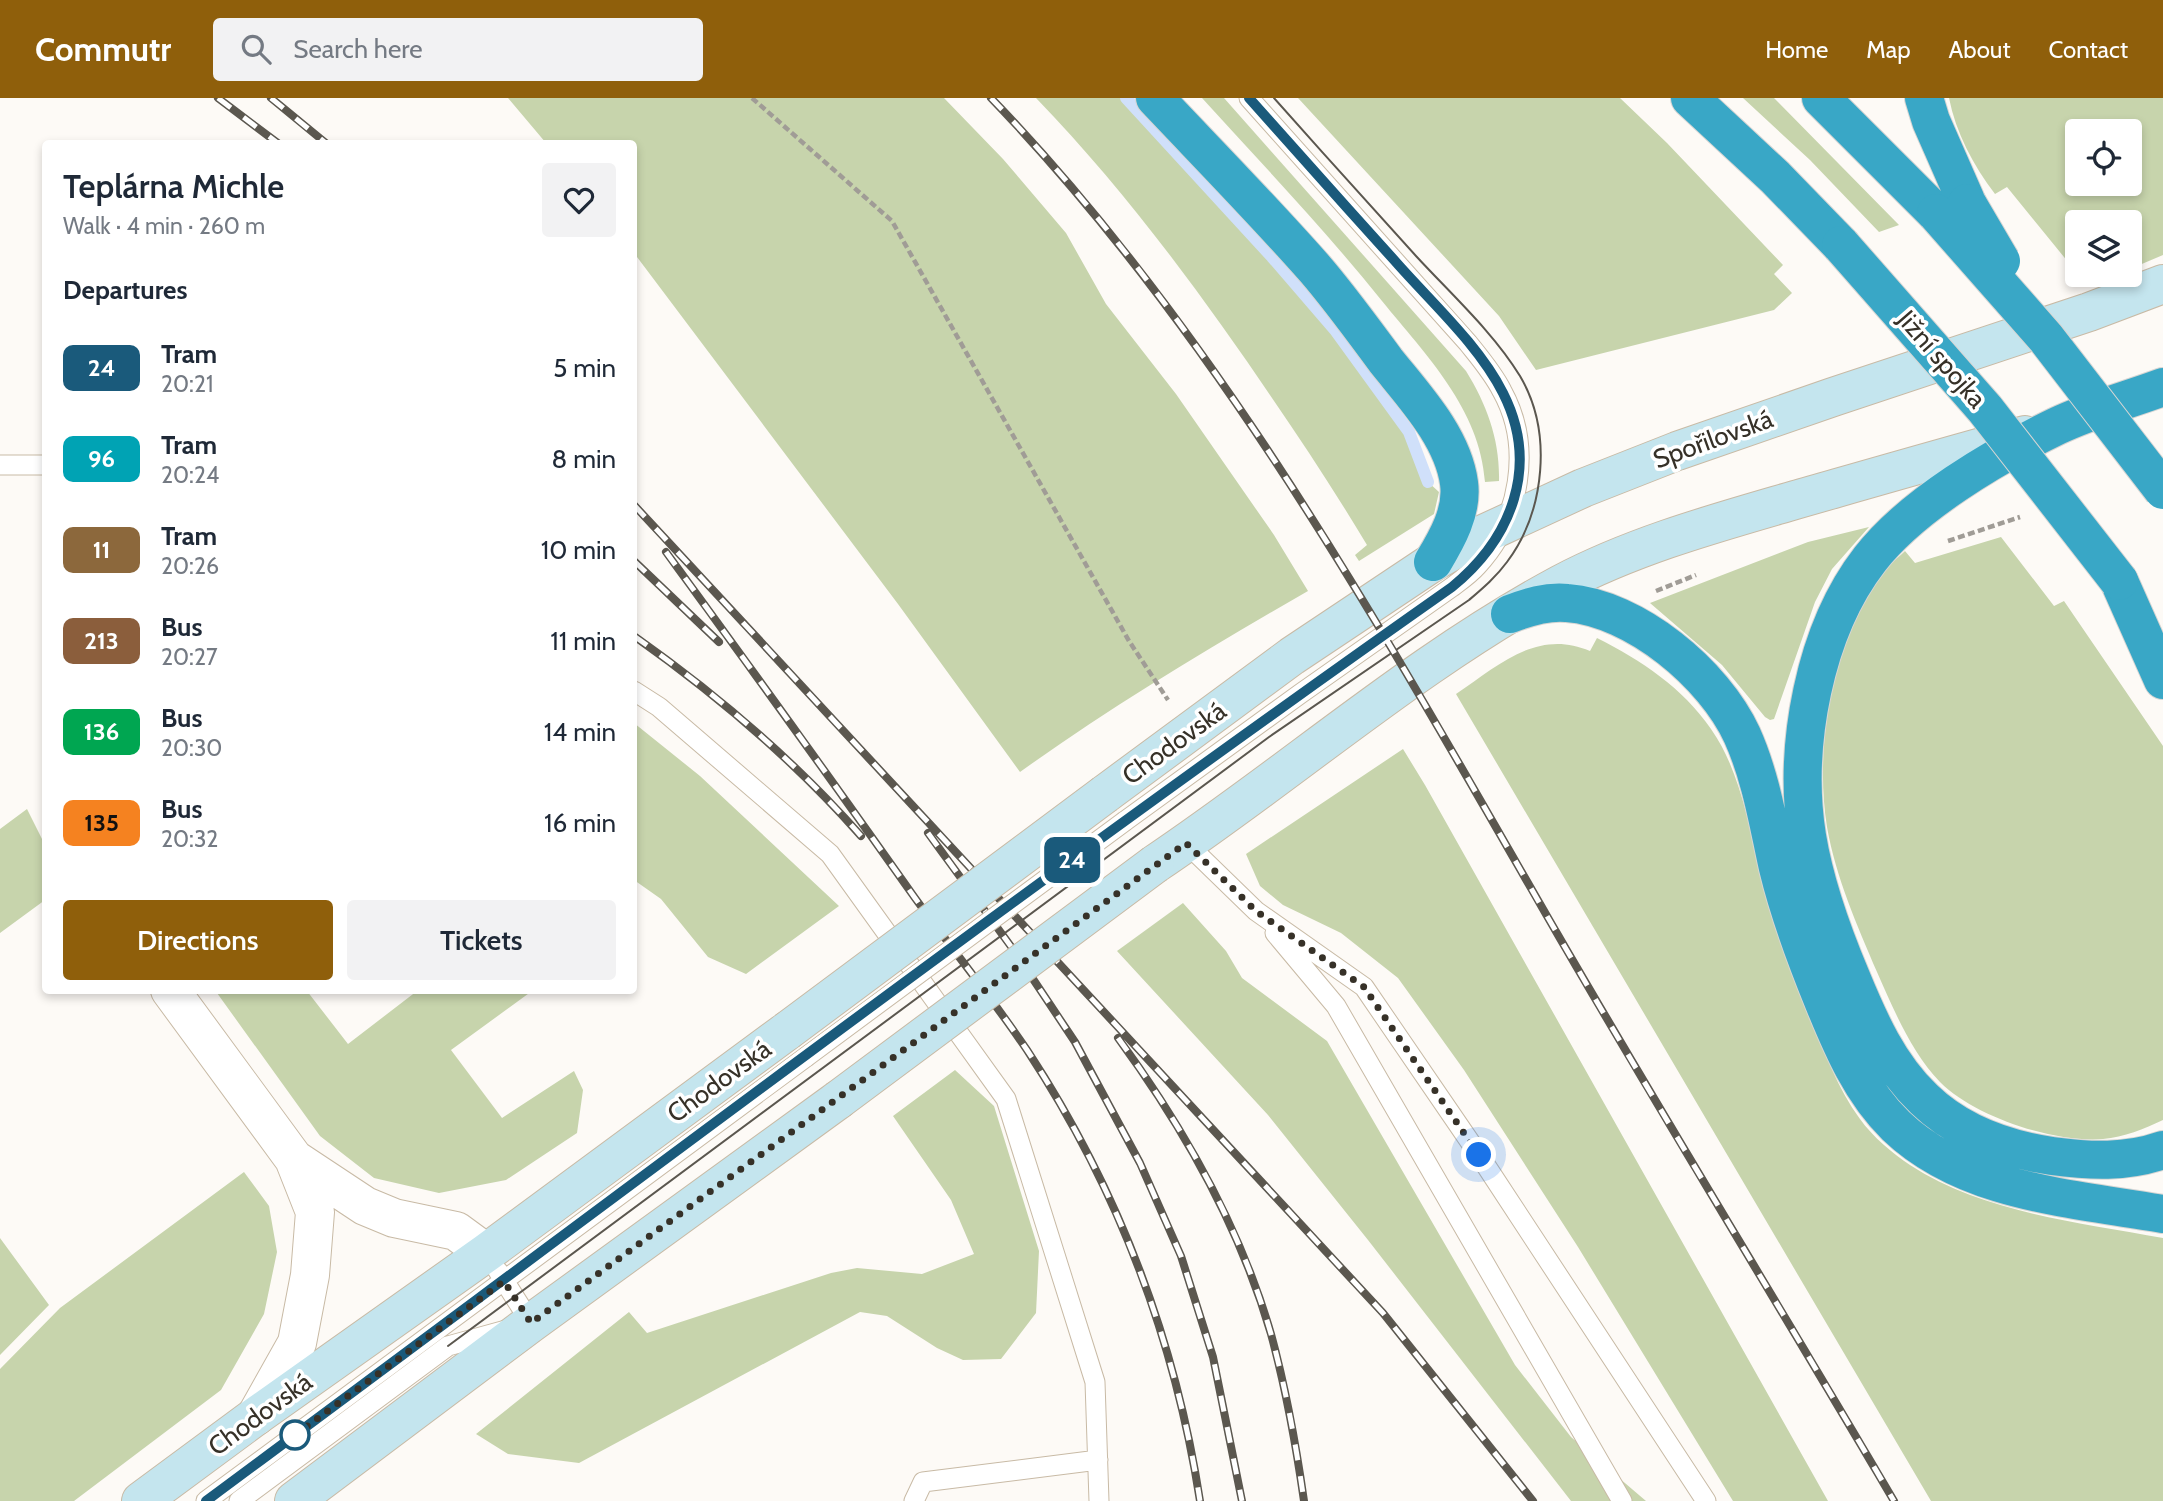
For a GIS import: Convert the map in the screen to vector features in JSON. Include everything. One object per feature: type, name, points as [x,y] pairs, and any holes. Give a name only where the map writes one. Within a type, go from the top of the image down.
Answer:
[{"type":"highway","points":[[1155,98],[1316,270],[1416,399],[1440,435],[1454,461],[1460,484],[1459,504],[1453,525],[1433,562]]},
{"type":"highway","name":"Jižní spojka","points":[[1690,98],[1775,177],[1841,245],[1985,409],[2119,582],[2163,646]]},
{"type":"highway","points":[[1821,98],[1951,208],[2046,338],[2163,490]]},
{"type":"highway","points":[[1924,98],[1951,208]]},
{"type":"highway","points":[[2163,387],[2059,425],[2007,452],[1909,519],[1871,558],[1852,585],[1828,633],[1811,701],[1802,784],[1807,836],[1832,932],[1866,1013],[1885,1050],[1924,1099],[1946,1116],[1985,1139],[2036,1153],[2103,1161],[2127,1160],[2163,1150]]},
{"type":"highway","points":[[2119,582],[2163,680]]},
{"type":"highway","points":[[1510,614],[1527,607],[1565,603],[1608,612],[1649,634],[1674,652],[1729,712],[1742,734],[1759,780],[1782,883],[1809,968],[1851,1065],[1877,1106],[1894,1125],[1931,1154],[1978,1176],[2032,1191],[2163,1214]]},
{"type":"main road","name":"Spořilovská","points":[[1292,656],[1433,562],[1583,488],[1677,451],[2089,313],[2163,284]]},
{"type":"main road","points":[[295,1501],[531,1323],[838,1100],[1344,725],[1510,614],[1563,583],[1691,530],[2059,425]]},
{"type":"main road","name":"Chodovská","points":[[141,1501],[256,1416],[495,1267],[1115,808],[1292,656]]},
{"type":"street","points":[[173,994],[294,1159],[315,1212],[310,1275],[297,1343],[256,1416]]},
{"type":"street","points":[[294,1159],[365,1206],[394,1218],[456,1231],[495,1267]]},
{"type":"lane","points":[[1115,808],[1300,694],[1476,568],[1506,524],[1517,487],[1518,447],[1514,420],[1498,384],[1468,343],[1249,98]]},
{"type":"lane","points":[[0,464],[42,465]]},
{"type":"lane","points":[[637,693],[659,707],[830,854],[1006,1098],[1095,1382],[1099,1501]]},
{"type":"lane","points":[[1171,854],[1364,987],[1479,1155],[1706,1501]]},
{"type":"lane","points":[[1256,911],[1336,1006],[1622,1501]]},
{"type":"lane","points":[[206,1501],[495,1267],[531,1323],[448,1346],[239,1501]]},
{"type":"lane","points":[[914,1501],[923,1482],[1098,1460]]},
{"type":"path","points":[[752,98],[892,221],[1129,641],[1171,704]]},
{"type":"green space","points":[[508,98],[944,98],[1003,159],[1066,233],[1106,304],[1176,394],[1274,535],[1308,591],[1162,678],[1020,772],[898,604],[637,257],[637,140],[543,140]]},
{"type":"green space","points":[[1036,98],[1126,98],[1335,330],[1409,432],[1428,482],[1439,492],[1434,514],[1359,561],[1355,555],[1367,545],[1309,452],[1245,359],[1131,205]]},
{"type":"green space","points":[[1202,98],[1224,98],[1466,371],[1491,423],[1497,451],[1499,481],[1485,482],[1481,455],[1473,431],[1462,407],[1433,363],[1294,198]]},
{"type":"green space","points":[[1298,98],[1620,98],[1667,143],[1783,265],[1774,274],[1792,293],[1774,310],[1536,370],[1499,316]]},
{"type":"green space","points":[[1743,98],[1774,98],[1899,225],[1879,232],[1810,160]]},
{"type":"green space","points":[[1949,98],[2163,98],[2163,255],[2142,264],[2142,210],[2065,210],[2065,258],[2007,187],[1995,194],[1966,148]]},
{"type":"green space","points":[[1869,527],[1832,569],[1815,602],[1774,719],[1765,717],[1722,665],[1650,603],[1808,542]]},
{"type":"green space","points":[[2001,537],[2054,606],[2064,601],[2163,746],[2163,1120],[2111,1138],[2062,1137],[2016,1125],[1973,1106],[1940,1082],[1920,1058],[1877,972],[1842,883],[1827,827],[1823,769],[1828,710],[1843,653],[1874,582],[1884,569],[1905,551],[1915,563]]},
{"type":"green space","points":[[1597,638],[1660,676],[1700,714],[1721,744],[1741,794],[1765,878],[1824,1051],[1849,1103],[1870,1132],[1910,1165],[1969,1194],[2032,1214],[2163,1238],[2163,1501],[1931,1501],[1456,694],[1519,653],[1553,644],[1571,645],[1590,651]]},
{"type":"green space","points":[[637,725],[700,776],[839,906],[746,974],[708,957],[661,899],[637,882]]},
{"type":"green space","points":[[1403,749],[1828,1501],[1733,1501],[1578,1247],[1464,1070],[1398,978],[1341,933],[1283,905],[1260,886],[1246,854]]},
{"type":"green space","points":[[27,809],[42,839],[42,902],[0,933],[0,829]]},
{"type":"green space","points":[[1183,903],[1226,951],[1242,978],[1327,1041],[1515,1365],[1571,1437],[1646,1501],[1571,1501],[1268,1115],[1117,951]]},
{"type":"green space","points":[[218,994],[309,994],[348,1044],[413,994],[528,994],[451,1050],[502,1118],[574,1071],[583,1090],[577,1133],[506,1180],[439,1193],[374,1178],[320,1136]]},
{"type":"green space","points":[[955,1070],[994,1106],[1039,1251],[1036,1313],[1001,1359],[963,1360],[937,1348],[887,1316],[860,1312],[579,1463],[508,1454],[476,1434],[629,1312],[647,1333],[831,1273],[857,1268],[922,1274],[974,1254],[951,1200],[893,1116]]},
{"type":"green space","points":[[244,1172],[269,1206],[277,1252],[264,1314],[221,1390],[74,1501],[0,1501],[0,1369],[60,1308]]},
{"type":"green space","points":[[0,1238],[49,1305],[0,1355]]},
{"type":"waterway","points":[[1126,98],[1335,330],[1409,432],[1428,482]]},
{"type":"tram line","name":"24","points":[[206,1501],[1103,837],[1452,587],[1476,568],[1488,553],[1506,524],[1519,471],[1518,438],[1503,392],[1468,343],[1249,98]]},
{"type":"tram line","points":[[448,1346],[1269,737],[1469,600],[1507,562],[1530,519],[1537,496],[1540,471],[1537,422],[1520,376],[1484,329],[1274,98]]},
{"type":"railway","points":[[218,98],[274,140]]},
{"type":"railway","points":[[271,98],[322,140]]},
{"type":"railway","points":[[991,98],[1074,190],[1152,286],[1293,489],[1423,701],[1633,1063],[1894,1501]]},
{"type":"railway","points":[[637,508],[1383,1313],[1533,1501]]},
{"type":"railway","points":[[666,552],[1014,1031],[1059,1102],[1115,1210],[1138,1266],[1175,1381],[1200,1501]]},
{"type":"railway","points":[[637,564],[719,642]]},
{"type":"railway","points":[[637,638],[753,729],[809,781],[861,836]]},
{"type":"railway","points":[[928,833],[1015,952],[1075,1042],[1140,1163],[1181,1256],[1213,1357],[1242,1501]]},
{"type":"railway","points":[[1118,1038],[1187,1143],[1208,1180],[1243,1255],[1271,1334],[1290,1417],[1304,1501]]},
{"type":"route","points":[[295,1435],[291,1438],[504,1281],[531,1323],[1186,843],[1256,911],[1364,987],[1479,1155]]}]
